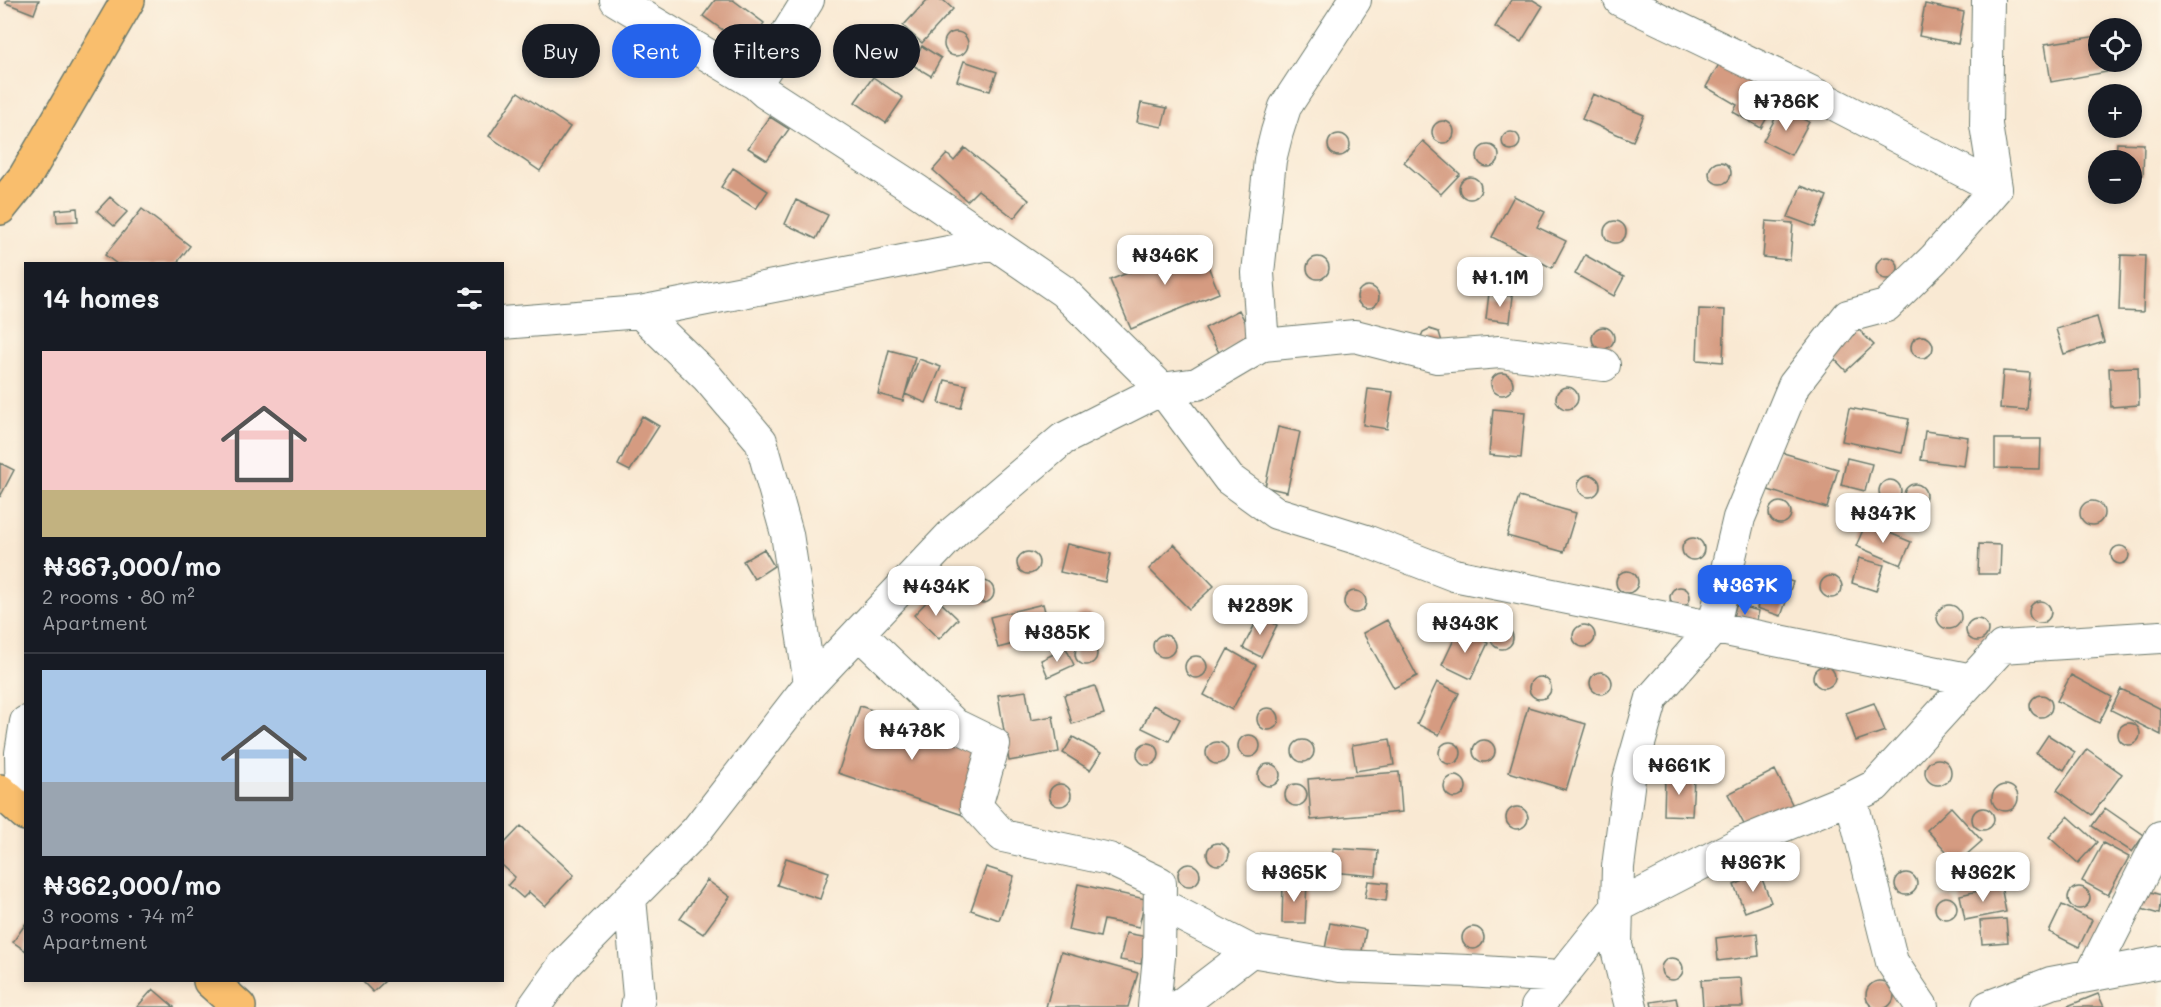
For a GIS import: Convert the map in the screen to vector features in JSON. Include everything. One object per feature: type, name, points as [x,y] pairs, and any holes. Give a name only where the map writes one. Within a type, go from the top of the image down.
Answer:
[{"type":"main road","points":[[0,208],[25,177],[128,0]]},
{"type":"main road","points":[[211,982],[239,1007]]},
{"type":"street","points":[[616,0],[756,84],[766,93],[995,243],[1063,291],[1162,389],[1229,479],[1276,513],[1366,542],[1454,575],[1972,680]]},
{"type":"street","points":[[756,84],[808,0]]},
{"type":"street","points":[[1263,345],[1258,273],[1270,160],[1277,132],[1285,107],[1355,0]]},
{"type":"street","points":[[1620,0],[1811,92],[1995,188]]},
{"type":"street","points":[[1631,1007],[1616,945],[1618,867],[1629,779],[1652,698],[1713,629],[1740,518],[1794,385],[1848,316],[1886,306],[1934,259],[1995,188],[1986,125],[1988,0]]},
{"type":"street","points":[[504,323],[640,312],[995,243]]},
{"type":"street","points":[[640,312],[707,377],[761,441],[787,534],[810,684]]},
{"type":"street","points":[[534,1007],[563,966],[696,831],[810,684],[955,531],[1064,439],[1162,389],[1197,384],[1263,345],[1355,336],[1437,357],[1500,352],[1604,365]]},
{"type":"street","points":[[858,633],[955,725],[994,744],[976,806],[1003,836],[1109,859],[1160,883],[1160,957],[1155,1007]]},
{"type":"street","points":[[1537,1007],[1617,907],[1741,843],[1875,786],[2002,647],[2161,638]]},
{"type":"street","points":[[16,806],[24,734]]},
{"type":"street","points":[[1851,798],[1892,962],[1922,1007]]},
{"type":"street","points":[[2091,975],[2161,837]]},
{"type":"street","points":[[630,898],[639,996],[637,1007]]},
{"type":"street","points":[[1160,904],[1251,951],[1340,966],[1561,977]]},
{"type":"street","points":[[1178,1007],[1251,951]]},
{"type":"street","points":[[1988,1007],[2051,982],[2161,962]]},
{"type":"building","points":[[7,0],[39,0],[34,14],[6,3]]},
{"type":"building","points":[[715,0],[733,0],[764,23],[714,24],[703,16]]},
{"type":"building","points":[[927,0],[943,0],[953,9],[922,43],[920,41],[920,24],[905,24]]},
{"type":"building","points":[[1511,0],[1533,0],[1543,6],[1521,42],[1495,27]]},
{"type":"building","points":[[1925,4],[1964,12],[1958,44],[1919,36]]},
{"type":"building","points":[[956,32],[961,33],[967,39],[967,49],[961,55],[956,56],[951,55],[945,49],[944,44],[945,39],[951,33]]},
{"type":"building","points":[[2088,38],[2088,72],[2107,72],[2051,82],[2045,44]]},
{"type":"building","points":[[922,46],[941,58],[931,76],[920,69]]},
{"type":"building","points":[[1722,59],[1781,93],[1761,128],[1733,112],[1737,105],[1706,87]]},
{"type":"building","points":[[964,61],[997,72],[990,91],[957,81]]},
{"type":"building","points":[[872,78],[903,98],[886,123],[855,102]]},
{"type":"building","points":[[518,92],[570,127],[540,171],[489,136]]},
{"type":"building","points":[[1593,94],[1644,115],[1633,141],[1582,119]]},
{"type":"building","points":[[1141,103],[1167,108],[1162,127],[1137,122]]},
{"type":"building","points":[[1781,108],[1809,122],[1791,155],[1763,141]]},
{"type":"building","points":[[770,117],[789,129],[767,160],[748,148]]},
{"type":"building","points":[[1443,121],[1451,124],[1454,132],[1451,140],[1443,143],[1435,140],[1432,132],[1435,124]]},
{"type":"building","points":[[1511,132],[1519,137],[1520,141],[1515,149],[1511,150],[1503,145],[1502,141],[1507,133]]},
{"type":"building","points":[[1339,134],[1347,137],[1350,145],[1347,153],[1339,156],[1331,153],[1328,145],[1331,137]]},
{"type":"building","points":[[1423,141],[1460,174],[1441,194],[1404,162]]},
{"type":"building","points":[[2117,143],[2144,144],[2143,175],[2142,150],[2117,150]]},
{"type":"building","points":[[1488,145],[1496,148],[1499,156],[1496,164],[1488,167],[1480,164],[1477,156],[1480,148]]},
{"type":"building","points":[[965,148],[1029,200],[1014,218],[978,190],[967,201],[933,170],[947,154],[954,161]]},
{"type":"building","points":[[1720,162],[1728,165],[1731,173],[1728,181],[1720,184],[1712,181],[1709,173],[1712,165]]},
{"type":"building","points":[[733,168],[768,191],[756,209],[721,187]]},
{"type":"building","points":[[1470,177],[1478,180],[1481,188],[1478,196],[1470,199],[1462,196],[1459,188],[1462,180]]},
{"type":"building","points":[[1801,186],[1827,196],[1815,227],[1788,217]]},
{"type":"building","points":[[1514,196],[1545,212],[1537,227],[1566,241],[1552,268],[1492,237]]},
{"type":"building","points":[[110,197],[127,212],[114,226],[97,211]]},
{"type":"building","points":[[796,200],[828,215],[816,239],[785,224]]},
{"type":"building","points":[[77,208],[78,221],[57,222],[56,210]]},
{"type":"building","points":[[142,209],[190,246],[178,262],[114,262],[105,255]]},
{"type":"building","points":[[1615,221],[1623,224],[1626,232],[1623,240],[1615,243],[1607,240],[1604,232],[1607,224]]},
{"type":"building","points":[[1766,221],[1793,223],[1790,260],[1763,257]]},
{"type":"building","points":[[1199,244],[1219,293],[1131,329],[1110,280]]},
{"type":"building","points":[[1585,255],[1624,277],[1614,296],[1575,274]]},
{"type":"building","points":[[2121,255],[2145,256],[2143,312],[2119,311]]},
{"type":"building","points":[[1318,257],[1326,260],[1329,268],[1326,276],[1318,279],[1310,276],[1307,268],[1310,260]]},
{"type":"building","points":[[1887,257],[1895,260],[1898,268],[1895,276],[1887,279],[1879,276],[1876,268],[1879,260]]},
{"type":"building","points":[[1368,286],[1376,289],[1379,297],[1376,305],[1368,308],[1360,305],[1357,297],[1360,289]]},
{"type":"building","points":[[1489,293],[1513,296],[1510,322],[1486,319]]},
{"type":"building","points":[[1699,309],[1725,310],[1723,362],[1697,360]]},
{"type":"building","points":[[1239,310],[1253,337],[1220,354],[1205,328]]},
{"type":"building","points":[[2097,317],[2104,342],[2064,354],[2056,329]]},
{"type":"building","points":[[1855,326],[1874,345],[1846,371],[1828,352]]},
{"type":"building","points":[[1603,327],[1611,330],[1614,338],[1611,346],[1603,349],[1595,346],[1592,338],[1595,330]]},
{"type":"building","points":[[1429,329],[1439,332],[1442,342],[1420,339],[1423,332]]},
{"type":"building","points":[[1922,336],[1930,339],[1933,347],[1930,355],[1922,358],[1914,355],[1911,347],[1914,339]]},
{"type":"building","points":[[889,350],[915,357],[903,401],[878,394]]},
{"type":"building","points":[[919,359],[941,367],[926,403],[905,394]]},
{"type":"building","points":[[2138,367],[2139,405],[2111,407],[2109,368]]},
{"type":"building","points":[[2003,371],[2030,373],[2027,410],[2000,408]]},
{"type":"building","points":[[1502,373],[1510,376],[1513,384],[1510,392],[1502,395],[1494,392],[1491,384],[1494,376]]},
{"type":"building","points":[[945,380],[967,385],[961,408],[939,403]]},
{"type":"building","points":[[1567,387],[1575,390],[1578,398],[1575,406],[1567,409],[1559,406],[1556,398],[1559,390]]},
{"type":"building","points":[[1368,389],[1393,392],[1387,429],[1363,425]]},
{"type":"building","points":[[1849,408],[1909,419],[1902,453],[1842,441]]},
{"type":"building","points":[[1493,409],[1525,412],[1521,458],[1489,455]]},
{"type":"building","points":[[642,416],[659,426],[630,471],[618,465]]},
{"type":"building","points":[[1278,427],[1300,432],[1287,492],[1265,487]]},
{"type":"building","points":[[1925,431],[1968,437],[1964,466],[1921,460]]},
{"type":"building","points":[[1995,439],[2041,439],[2040,469],[1995,468]]},
{"type":"building","points":[[1780,452],[1838,469],[1827,508],[1768,490]]},
{"type":"building","points":[[1847,458],[1872,464],[1865,491],[1841,485]]},
{"type":"building","points":[[0,463],[14,470],[0,497]]},
{"type":"building","points":[[1589,475],[1597,478],[1600,486],[1597,494],[1589,497],[1581,494],[1578,486],[1581,478]]},
{"type":"building","points":[[1890,480],[1898,483],[1901,491],[1898,499],[1890,502],[1882,499],[1879,491],[1882,483]]},
{"type":"building","points":[[1915,484],[1923,487],[1926,495],[1923,503],[1915,506],[1907,503],[1904,495],[1907,487]]},
{"type":"building","points":[[1519,497],[1576,513],[1564,552],[1507,536]]},
{"type":"building","points":[[2092,501],[2101,504],[2104,513],[2101,522],[2092,525],[2083,522],[2080,513],[2083,504]]},
{"type":"building","points":[[1780,502],[1788,505],[1791,513],[1788,521],[1780,524],[1772,521],[1769,513],[1772,505]]},
{"type":"building","points":[[1866,523],[1911,542],[1901,565],[1856,546]]},
{"type":"building","points":[[1693,538],[1701,541],[1704,549],[1701,557],[1693,560],[1685,557],[1682,549],[1685,541]]},
{"type":"building","points":[[1067,544],[1111,554],[1105,582],[1060,572]]},
{"type":"building","points":[[1174,544],[1214,586],[1189,609],[1149,569]]},
{"type":"building","points":[[1979,544],[2001,545],[2000,574],[1978,574]]},
{"type":"building","points":[[2116,546],[2124,546],[2129,551],[2127,562],[2116,564],[2111,559],[2111,551]]},
{"type":"building","points":[[764,549],[774,566],[754,579],[743,561]]},
{"type":"building","points":[[1028,552],[1036,555],[1039,563],[1036,571],[1028,574],[1020,571],[1017,563],[1020,555]]},
{"type":"building","points":[[1859,558],[1884,565],[1876,591],[1852,583]]},
{"type":"building","points":[[1627,571],[1635,574],[1638,582],[1635,590],[1627,593],[1619,590],[1616,582],[1619,574]]},
{"type":"building","points":[[1769,574],[1793,582],[1781,616],[1757,608]]},
{"type":"building","points":[[1827,576],[1835,576],[1842,583],[1842,591],[1835,598],[1827,598],[1820,591],[1820,583]]},
{"type":"building","points":[[983,581],[991,584],[994,592],[991,600],[983,603],[975,600],[972,592],[975,584]]},
{"type":"building","points":[[1676,587],[1684,587],[1690,593],[1690,601],[1684,607],[1676,607],[1670,601],[1670,593]]},
{"type":"building","points":[[1355,591],[1363,594],[1366,602],[1363,610],[1355,613],[1347,610],[1344,602],[1347,594]]},
{"type":"building","points":[[933,595],[958,619],[939,639],[914,615]]},
{"type":"building","points":[[2040,601],[2048,604],[2051,612],[2048,620],[2040,623],[2032,620],[2029,612],[2032,604]]},
{"type":"building","points":[[1043,604],[1051,634],[998,648],[990,617]]},
{"type":"building","points":[[1736,605],[1759,611],[1755,627],[1732,621]]},
{"type":"building","points":[[1949,605],[1957,609],[1961,617],[1957,625],[1949,629],[1941,625],[1937,617],[1941,609]]},
{"type":"building","points":[[1085,612],[1093,615],[1096,623],[1093,631],[1085,634],[1077,631],[1074,623],[1077,615]]},
{"type":"building","points":[[1259,616],[1277,625],[1261,657],[1243,648]]},
{"type":"building","points":[[1977,619],[1985,622],[1988,630],[1985,638],[1977,641],[1969,638],[1966,630],[1969,622]]},
{"type":"building","points":[[1387,620],[1417,676],[1394,688],[1363,633]]},
{"type":"building","points":[[1584,625],[1592,628],[1595,636],[1592,644],[1584,647],[1576,644],[1573,636],[1576,628]]},
{"type":"building","points":[[1502,627],[1510,630],[1513,638],[1510,646],[1502,649],[1494,646],[1491,638],[1494,630]]},
{"type":"building","points":[[1459,629],[1488,643],[1471,679],[1442,665]]},
{"type":"building","points":[[1164,635],[1172,638],[1175,646],[1172,654],[1164,657],[1156,654],[1153,646],[1156,638]]},
{"type":"building","points":[[1086,643],[1094,646],[1097,654],[1094,662],[1086,665],[1078,662],[1075,654],[1078,646]]},
{"type":"building","points":[[1066,648],[1074,665],[1048,677],[1041,660]]},
{"type":"building","points":[[1228,649],[1256,665],[1232,710],[1204,695]]},
{"type":"building","points":[[1196,656],[1204,659],[1207,667],[1204,675],[1196,678],[1188,675],[1185,667],[1188,659]]},
{"type":"building","points":[[1824,666],[1832,669],[1835,677],[1832,685],[1824,688],[1816,685],[1813,677],[1816,669]]},
{"type":"building","points":[[1601,672],[1609,675],[1612,683],[1609,691],[1601,694],[1593,691],[1590,683],[1593,675]]},
{"type":"building","points":[[2071,675],[2112,697],[2099,723],[2057,701]]},
{"type":"building","points":[[1540,677],[1548,680],[1551,688],[1548,696],[1540,699],[1532,696],[1529,688],[1532,680]]},
{"type":"building","points":[[1437,682],[1459,693],[1439,735],[1417,724]]},
{"type":"building","points":[[1095,686],[1104,714],[1072,724],[1064,695]]},
{"type":"building","points":[[2121,689],[2161,709],[2161,735],[2111,710]]},
{"type":"building","points":[[1026,691],[1031,720],[1053,716],[1059,752],[1009,761],[998,695]]},
{"type":"building","points":[[2041,695],[2049,698],[2052,706],[2049,714],[2041,717],[2033,714],[2030,706],[2033,698]]},
{"type":"building","points":[[1874,703],[1885,731],[1856,741],[1846,713]]},
{"type":"building","points":[[1153,705],[1180,719],[1169,741],[1142,728]]},
{"type":"building","points":[[860,706],[985,748],[963,815],[838,773]]},
{"type":"building","points":[[1528,707],[1586,724],[1566,790],[1509,772]]},
{"type":"building","points":[[1268,708],[1276,711],[1279,719],[1276,727],[1268,730],[1260,727],[1257,719],[1260,711]]},
{"type":"building","points":[[2129,723],[2137,726],[2140,734],[2137,742],[2129,745],[2121,742],[2118,734],[2121,726]]},
{"type":"building","points":[[1249,735],[1257,738],[1260,746],[1257,754],[1249,757],[1241,754],[1238,746],[1241,738]]},
{"type":"building","points":[[2048,735],[2075,752],[2064,770],[2036,753]]},
{"type":"building","points":[[1073,737],[1101,753],[1090,770],[1063,753]]},
{"type":"building","points":[[1390,739],[1394,765],[1356,771],[1352,745]]},
{"type":"building","points":[[1303,740],[1311,743],[1314,751],[1311,759],[1303,762],[1295,759],[1292,751],[1295,743]]},
{"type":"building","points":[[1484,740],[1492,743],[1495,751],[1492,759],[1484,762],[1476,759],[1473,751],[1476,743]]},
{"type":"building","points":[[1217,742],[1225,745],[1228,753],[1225,761],[1217,764],[1209,761],[1206,753],[1209,745]]},
{"type":"building","points":[[1450,742],[1458,745],[1461,753],[1458,761],[1450,764],[1442,761],[1439,753],[1442,745]]},
{"type":"building","points":[[1148,743],[1156,746],[1159,754],[1156,762],[1148,765],[1140,762],[1137,754],[1140,746]]},
{"type":"building","points":[[2087,749],[2122,774],[2092,815],[2057,790]]},
{"type":"building","points":[[1938,759],[1947,763],[1951,772],[1947,781],[1938,785],[1929,781],[1925,772],[1929,763]]},
{"type":"building","points":[[1269,764],[1277,767],[1280,775],[1277,783],[1269,786],[1261,783],[1258,775],[1261,767]]},
{"type":"building","points":[[1775,770],[1793,806],[1747,830],[1728,794]]},
{"type":"building","points":[[1399,772],[1402,812],[1311,820],[1308,779]]},
{"type":"building","points":[[1455,776],[1463,779],[1466,787],[1463,795],[1455,798],[1447,795],[1444,787],[1447,779]]},
{"type":"building","points":[[1665,777],[1694,778],[1692,816],[1664,815]]},
{"type":"building","points":[[1060,784],[1068,787],[1071,795],[1068,803],[1060,806],[1052,803],[1049,795],[1052,787]]},
{"type":"building","points":[[1296,784],[1304,787],[1307,795],[1304,803],[1296,806],[1288,803],[1285,795],[1288,787]]},
{"type":"building","points":[[2005,785],[2014,789],[2018,798],[2014,807],[2005,811],[1996,807],[1992,798],[1996,789]]},
{"type":"building","points":[[1517,807],[1525,810],[1528,818],[1525,826],[1517,829],[1509,826],[1506,818],[1509,810]]},
{"type":"building","points":[[1951,807],[1982,841],[1957,863],[1927,830]]},
{"type":"building","points":[[1983,808],[1991,811],[1994,819],[1991,827],[1983,830],[1975,827],[1972,819],[1975,811]]},
{"type":"building","points":[[2105,808],[2144,835],[2132,852],[2092,826]]},
{"type":"building","points":[[2068,816],[2097,842],[2078,863],[2049,837]]},
{"type":"building","points":[[521,826],[574,875],[545,906],[529,892],[523,898],[508,885],[515,877],[504,867],[504,844]]},
{"type":"building","points":[[1218,843],[1226,846],[1229,854],[1226,862],[1218,865],[1210,862],[1207,854],[1210,846]]},
{"type":"building","points":[[2103,843],[2129,857],[2108,895],[2082,881]]},
{"type":"building","points":[[1333,848],[1378,851],[1376,876],[1331,872]]},
{"type":"building","points":[[786,858],[829,872],[820,899],[777,885]]},
{"type":"building","points":[[1261,860],[1269,863],[1272,871],[1269,879],[1261,882],[1253,879],[1250,871],[1253,863]]},
{"type":"building","points":[[1189,864],[1197,867],[1200,875],[1197,883],[1189,886],[1181,883],[1178,875],[1181,867]]},
{"type":"building","points":[[986,867],[1014,876],[999,920],[971,910]]},
{"type":"building","points":[[1906,873],[1914,876],[1917,884],[1914,892],[1906,895],[1898,892],[1895,884],[1898,876]]},
{"type":"building","points":[[1760,874],[1771,902],[1745,912],[1734,885]]},
{"type":"building","points":[[707,880],[730,897],[703,934],[680,919]]},
{"type":"building","points":[[1368,881],[1388,883],[1386,901],[1365,898]]},
{"type":"building","points":[[1283,882],[1307,883],[1305,923],[1282,923]]},
{"type":"building","points":[[1078,884],[1145,899],[1139,927],[1104,920],[1100,937],[1068,930]]},
{"type":"building","points":[[2001,886],[2006,912],[1965,920],[1960,895]]},
{"type":"building","points":[[2079,887],[2087,890],[2090,898],[2087,906],[2079,909],[2071,906],[2068,898],[2071,890]]},
{"type":"building","points":[[2144,890],[2161,895],[2159,914],[2138,908]]},
{"type":"building","points":[[1946,897],[1954,900],[1957,908],[1954,916],[1946,919],[1938,916],[1935,908],[1938,900]]},
{"type":"building","points":[[2062,905],[2092,920],[2079,947],[2049,932]]},
{"type":"building","points":[[2006,919],[2008,942],[1982,944],[1980,921]]},
{"type":"building","points":[[1330,923],[1366,930],[1361,956],[1325,949]]},
{"type":"building","points":[[24,926],[24,950],[13,942]]},
{"type":"building","points":[[1473,927],[1481,930],[1484,938],[1481,946],[1473,949],[1465,946],[1462,938],[1465,930]]},
{"type":"building","points":[[1126,933],[1147,937],[1141,964],[1120,960]]},
{"type":"building","points":[[1757,933],[1759,956],[1718,961],[1716,938]]},
{"type":"building","points":[[1061,952],[1138,973],[1128,1007],[1046,1007]]},
{"type":"building","points":[[1672,958],[1680,961],[1683,969],[1680,977],[1672,980],[1664,977],[1661,969],[1664,961]]},
{"type":"building","points":[[1741,978],[1743,1007],[1703,1007],[1701,980]]},
{"type":"building","points":[[363,982],[384,982],[373,992]]},
{"type":"building","points":[[1875,982],[1885,982],[1893,990],[1893,1000],[1885,1008],[1875,1008],[1867,1000],[1867,990]]},
{"type":"building","points":[[153,989],[174,1007],[137,1007]]},
{"type":"building","points":[[2098,994],[2104,1007],[2065,1007]]},
{"type":"building","points":[[1676,998],[1678,1007],[1652,1007],[1651,1002]]}]
